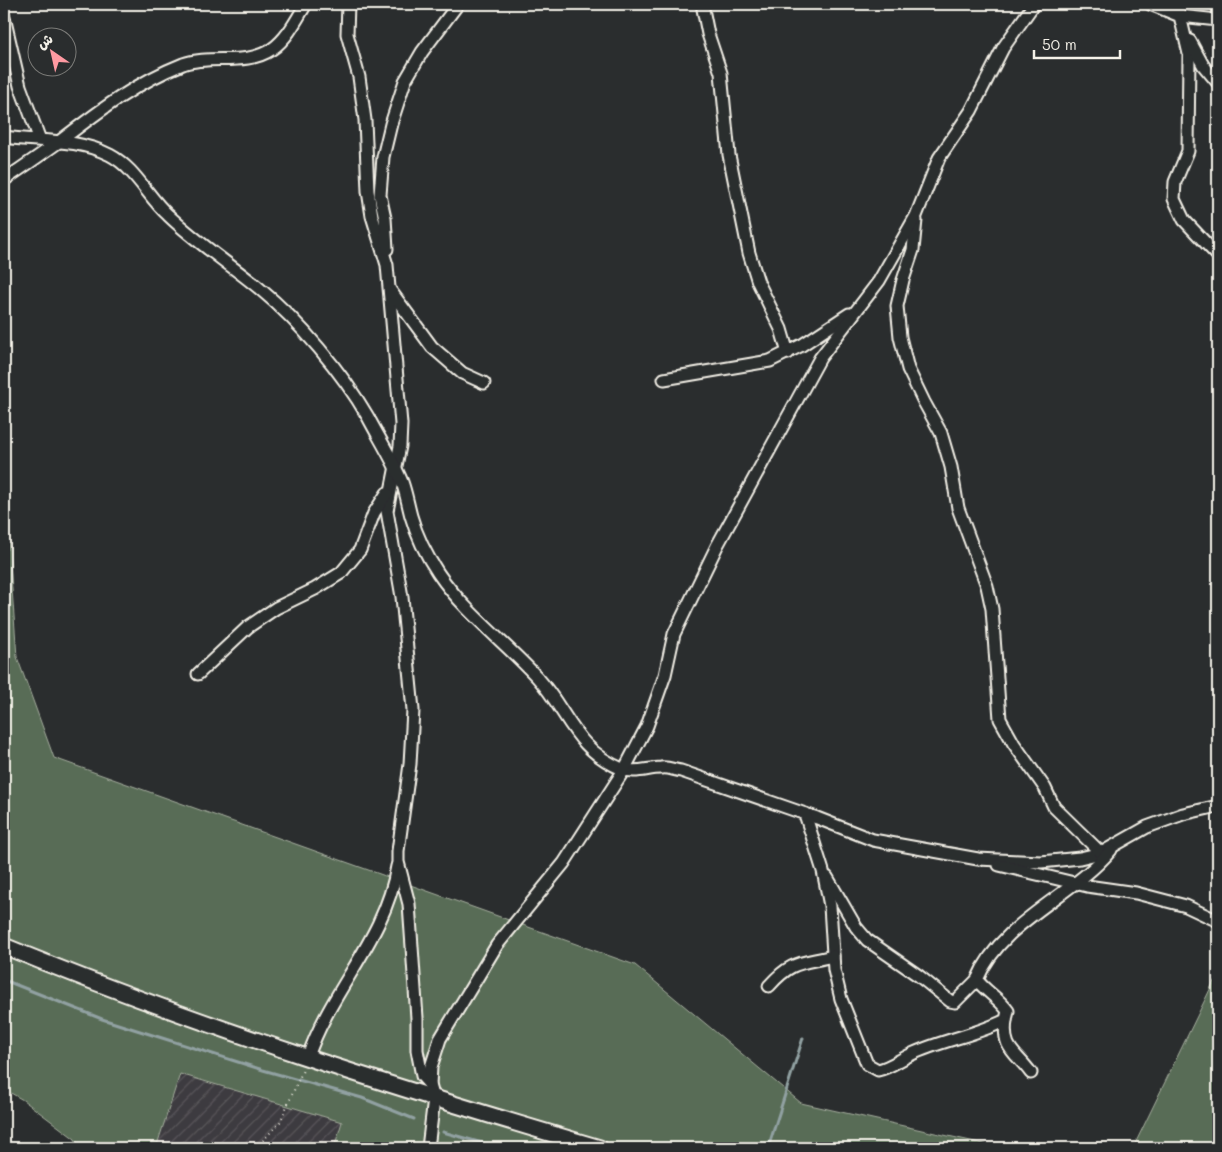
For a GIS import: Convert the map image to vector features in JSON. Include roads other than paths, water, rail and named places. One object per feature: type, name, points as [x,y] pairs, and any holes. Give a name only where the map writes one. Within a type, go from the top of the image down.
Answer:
[{"type":"main road","points":[[4,946],[86,980],[308,1057],[432,1092],[600,1148]]},
{"type":"street","points":[[4,180],[59,142],[107,104],[144,82],[184,64],[203,59],[256,57],[272,49],[287,34],[306,4]]},
{"type":"street","points":[[348,4],[347,34],[359,77],[364,120],[368,191],[372,216],[387,265]]},
{"type":"street","points":[[308,1057],[316,1032],[370,942],[395,880],[398,862],[410,764],[413,710],[402,597],[387,511],[390,490],[396,470],[401,424],[387,265],[385,218],[380,194],[382,156],[405,81],[422,52],[458,4]]},
{"type":"street","points":[[702,4],[708,34],[721,73],[729,155],[749,253],[758,282],[781,329],[788,352]]},
{"type":"street","points":[[428,1148],[432,1092],[431,1067],[440,1039],[497,945],[564,863],[624,770],[647,726],[665,675],[674,634],[717,546],[820,358],[879,281],[916,216],[940,158],[972,111],[1003,48],[1034,4]]},
{"type":"street","points":[[1150,4],[1180,16],[1218,20]]},
{"type":"street","points":[[1176,4],[1189,54],[1188,151],[1176,182],[1174,199],[1184,220],[1218,256]]},
{"type":"street","points":[[4,17],[20,86],[40,140]]},
{"type":"street","points":[[1184,29],[1203,65],[1218,83]]},
{"type":"street","points":[[4,137],[59,142],[92,148],[112,156],[134,175],[166,214],[228,266],[262,290],[322,351],[344,380],[367,416],[396,470],[402,483],[421,547],[440,576],[461,602],[538,678],[569,725],[588,748],[624,770],[634,771],[663,767],[681,771],[805,814],[872,840],[978,859],[1074,883],[1136,892],[1186,906],[1218,921]]},
{"type":"street","points":[[916,216],[913,250],[902,280],[897,306],[900,337],[908,369],[941,433],[951,467],[958,508],[987,586],[992,609],[1000,719],[1014,744],[1045,788],[1054,807],[1101,853]]},
{"type":"street","points":[[390,289],[432,347],[462,374],[484,382]]},
{"type":"street","points":[[664,379],[770,361],[802,345],[857,309]]},
{"type":"street","points":[[198,674],[248,627],[276,608],[315,589],[341,573],[360,550],[374,513],[390,490]]},
{"type":"street","points":[[978,859],[1041,862],[1080,858],[1101,853],[1147,827],[1183,814],[1218,806]]},
{"type":"street","points":[[805,814],[823,871],[830,906],[833,956],[841,998],[866,1064],[878,1070],[890,1067],[910,1055],[982,1032],[1006,1020]]},
{"type":"street","points":[[823,871],[856,927],[867,940],[919,976],[950,1001],[955,1002],[976,980],[981,968],[1001,944],[1031,916],[1097,867],[1116,844]]},
{"type":"street","points":[[398,862],[409,904],[417,1018],[417,1050],[422,1076],[432,1092]]},
{"type":"street","points":[[769,986],[783,970],[792,965],[833,956]]},
{"type":"street","points":[[976,980],[982,987],[1000,999],[1008,1011],[1004,1035],[1007,1046],[1031,1073]]},
{"type":"waterway","points":[[4,980],[102,1019],[263,1070],[362,1098],[414,1119]]},
{"type":"waterway","points":[[768,1148],[803,1038]]},
{"type":"waterway","points":[[443,1132],[500,1148]]}]
